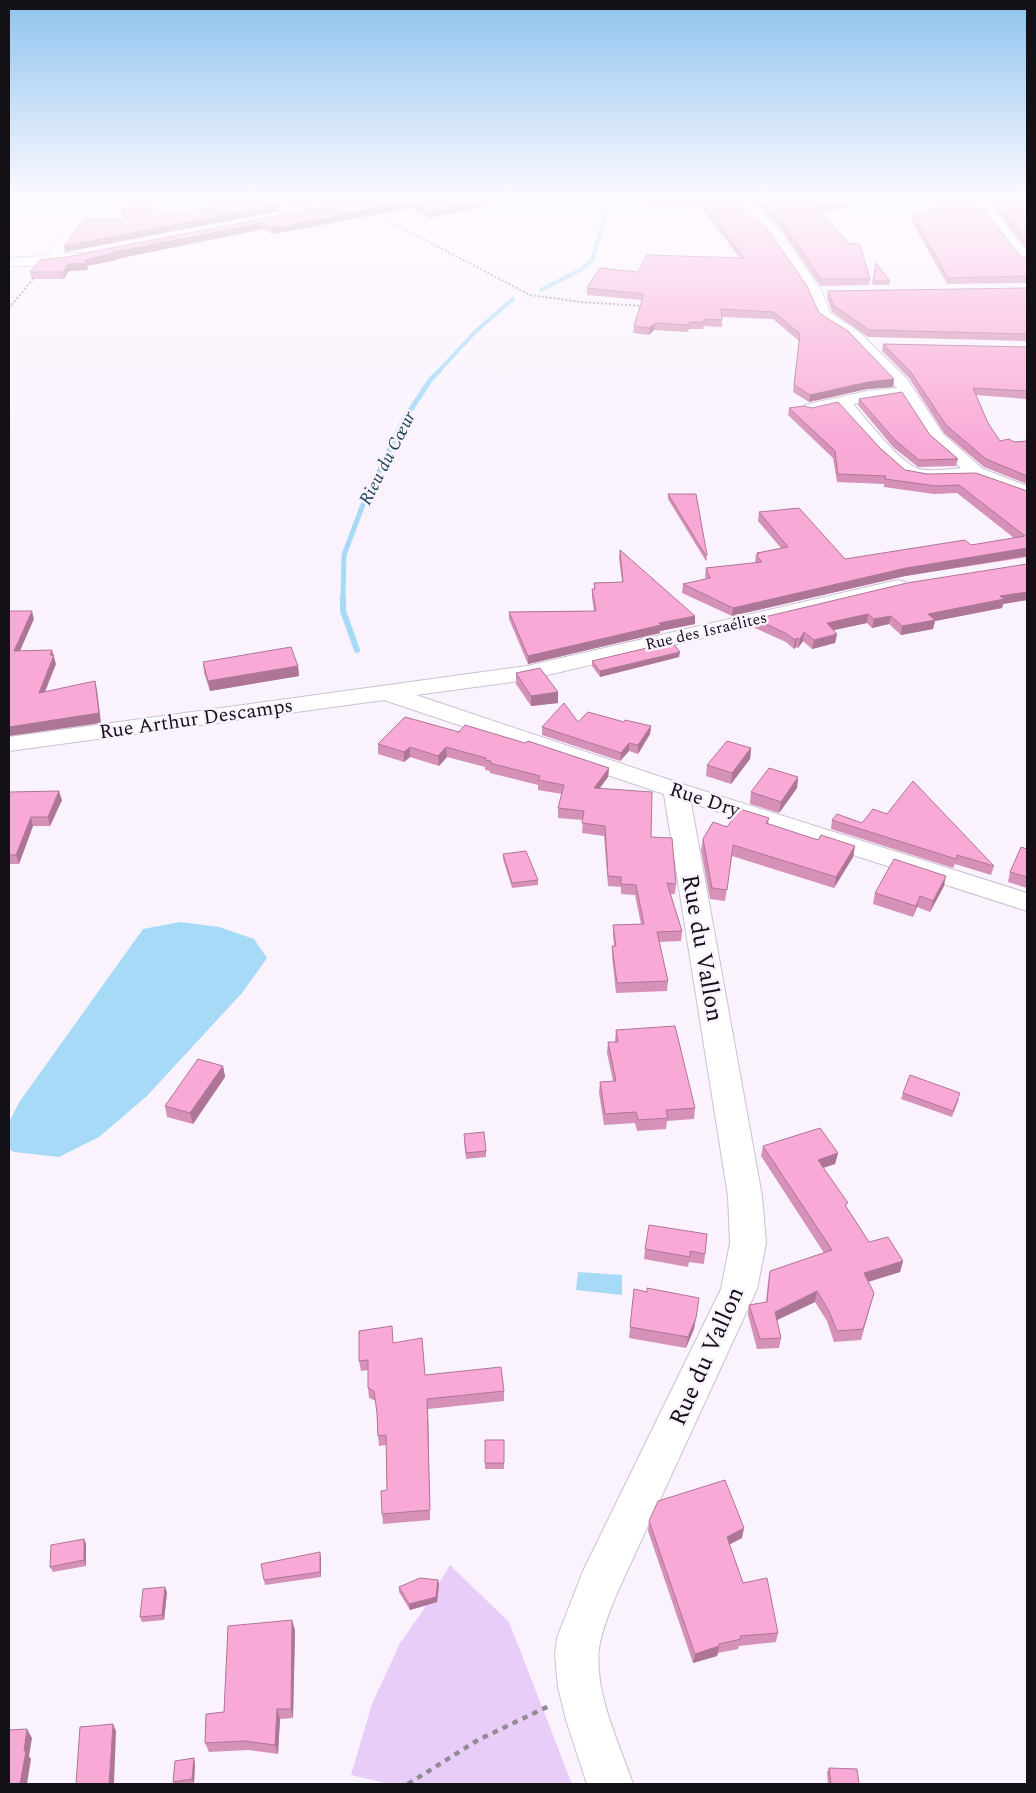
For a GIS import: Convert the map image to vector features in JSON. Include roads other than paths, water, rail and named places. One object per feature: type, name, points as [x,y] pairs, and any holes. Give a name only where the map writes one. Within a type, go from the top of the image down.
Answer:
[{"type":"street","points":[[807,281],[815,292],[824,315],[864,344],[901,382],[936,437],[977,473]]},
{"type":"street","points":[[815,292],[834,292]]},
{"type":"street","points":[[864,344],[883,344]]},
{"type":"street","points":[[811,409],[841,401],[906,392]]},
{"type":"street","points":[[841,401],[856,415],[898,465],[912,473],[977,473],[1027,492]]},
{"type":"street","name":"Rue des Israélites","points":[[384,692],[527,673],[721,626],[915,583]]},
{"type":"street","name":"Rue Arthur Descamps","points":[[9,744],[384,692]]},
{"type":"street","name":"Rue Dry","points":[[384,692],[676,790],[1027,902]]},
{"type":"street","name":"Rue du Vallon","points":[[610,1784],[581,1691],[576,1654],[584,1622],[598,1586],[740,1289],[748,1243],[745,1196],[676,790]]},
{"type":"water","points":[[180,922],[219,927],[254,939],[267,958],[242,993],[147,1096],[99,1137],[59,1157],[14,1152],[9,1149],[9,1122],[20,1101],[143,929]]},
{"type":"water","points":[[578,1272],[622,1275],[622,1295],[576,1290]]},
{"type":"waterway","name":"Rieu du Cœur","points":[[541,290],[559,281]]},
{"type":"waterway","name":"Rieu du Cœur","points":[[438,372],[476,331],[513,299]]},
{"type":"waterway","name":"Rieu du Cœur","points":[[343,599],[344,555],[362,507],[403,421],[431,379],[438,372]]},
{"type":"waterway","name":"Rieu du Cœur","points":[[343,599],[343,611],[357,650]]}]
